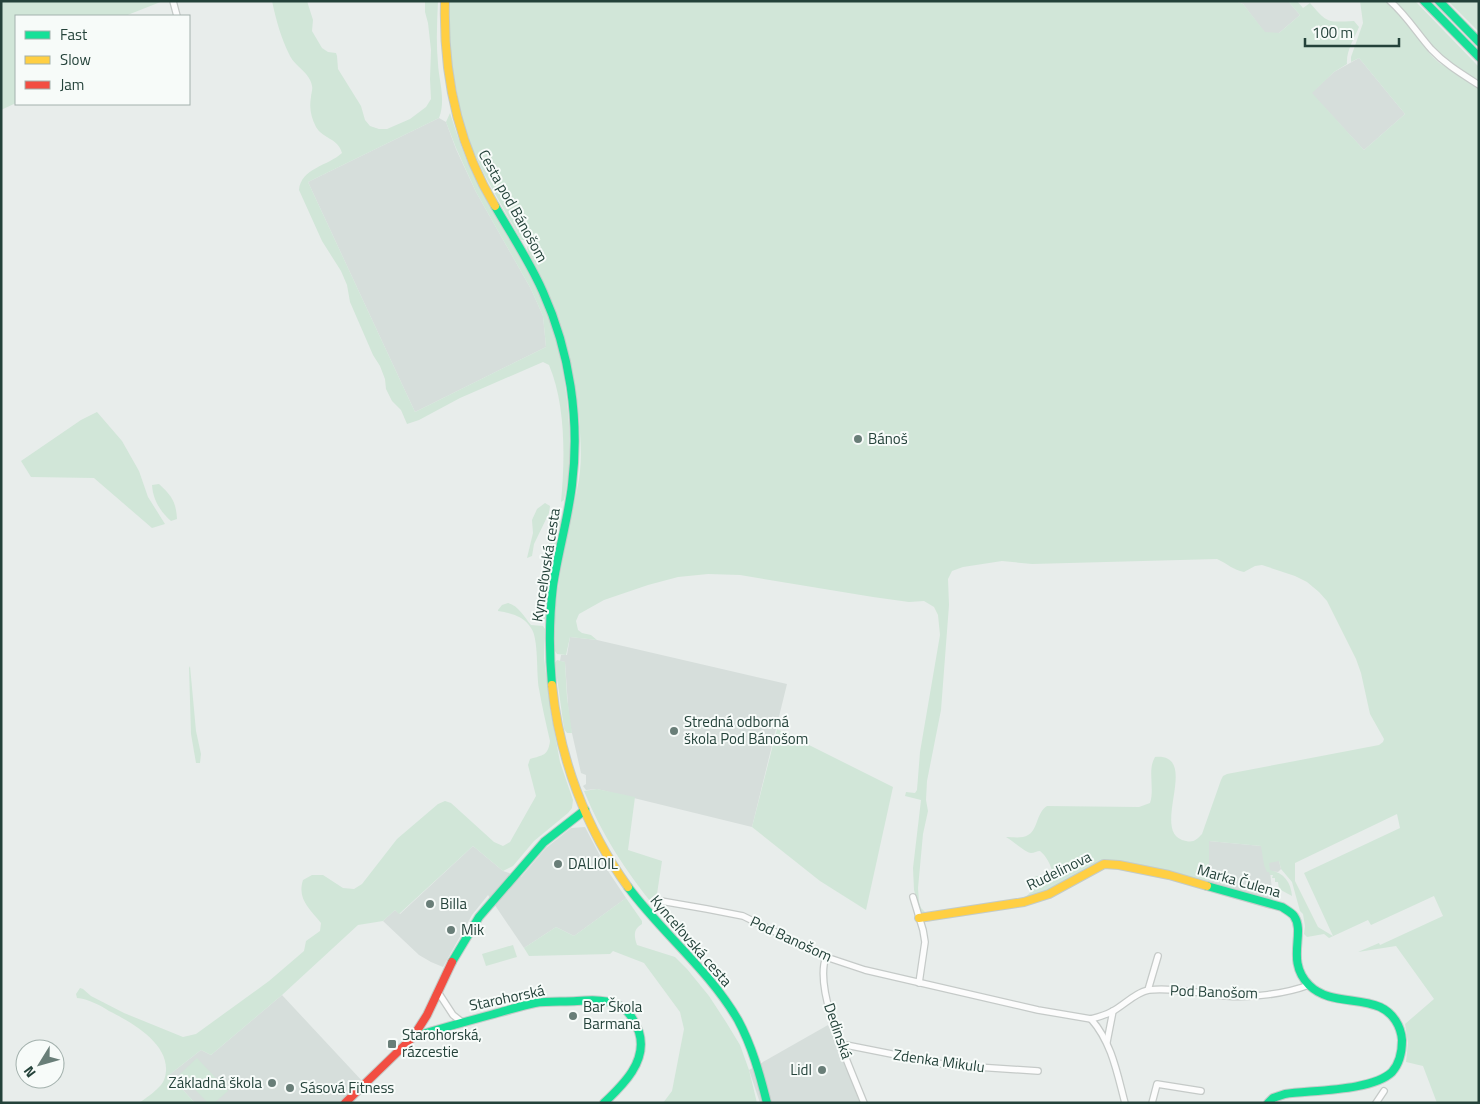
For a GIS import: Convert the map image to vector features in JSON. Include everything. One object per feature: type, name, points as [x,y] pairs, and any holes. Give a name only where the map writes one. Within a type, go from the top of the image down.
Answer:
[{"type":"main road","name":"Cesta pod Bánošom","points":[[444,1],[446,63],[456,120],[480,178],[536,277],[549,305],[558,332]]},
{"type":"main road","points":[[1424,1],[1479,57]]},
{"type":"main road","points":[[1439,1],[1479,42]]},
{"type":"main road","name":"Kynceľovská cesta","points":[[558,332],[571,390],[574,456],[570,501],[553,590],[550,633],[550,665],[560,738],[585,810],[604,850],[629,890],[709,981],[734,1014],[751,1048],[759,1071],[766,1103]]},
{"type":"main road","points":[[345,1103],[413,1037],[427,1015],[451,964],[479,916],[544,842],[585,810]]},
{"type":"main road","name":"Rudelinova","points":[[919,918],[983,910],[1024,902],[1049,894],[1104,864],[1135,868],[1179,878]]},
{"type":"main road","name":"Marka Čulena","points":[[1179,878],[1276,904],[1293,914],[1298,924],[1297,960],[1301,974],[1309,986]]},
{"type":"main road","points":[[1268,1103],[1273,1098],[1285,1094],[1374,1082],[1390,1074],[1400,1060],[1402,1037],[1398,1025],[1389,1014],[1371,1004],[1328,996],[1309,986]]},
{"type":"main road","name":"Starohorská","points":[[413,1037],[536,1003],[595,1000],[613,1003],[630,1015],[636,1024],[640,1036],[640,1051],[635,1068],[624,1084],[604,1103]]},
{"type":"street","points":[[173,1],[177,15]]},
{"type":"street","points":[[1390,1],[1407,18],[1440,58],[1479,85]]},
{"type":"street","points":[[913,897],[925,942],[919,983]]},
{"type":"street","name":"Pod Banošom","points":[[661,901],[743,916],[826,957],[865,970],[1038,1010],[1091,1019],[1113,1011],[1148,990],[1250,996],[1309,986]]},
{"type":"street","name":"Pod Banošom","points":[[1148,990],[1158,956]]},
{"type":"street","name":"Dedinská","points":[[826,957],[823,971],[827,1005],[864,1103]]},
{"type":"street","name":"Starohorská","points":[[438,992],[453,1015],[462,1022]]},
{"type":"street","points":[[1107,1042],[1113,1011]]},
{"type":"street","points":[[1091,1019],[1107,1042],[1115,1063],[1123,1102]]},
{"type":"street","name":"Zdenka Mikulu","points":[[841,1044],[965,1068],[1038,1071]]},
{"type":"street","points":[[1152,1103],[1156,1085],[1159,1083],[1200,1091]]},
{"type":"street","points":[[1376,1103],[1384,1091]]},
{"type":"shaded area","points":[[1235,1],[1288,1],[1300,15],[1279,33],[1265,33],[1243,4]]},
{"type":"shaded area","points":[[1359,58],[1405,114],[1364,150],[1311,93],[1334,72]]},
{"type":"shaded area","points":[[439,118],[446,122],[476,192],[531,289],[543,316],[546,347],[415,412],[308,182]]},
{"type":"shaded area","name":"Stredná odborná škola Pod Bánošom","points":[[570,637],[597,640],[787,684],[752,827],[597,789],[586,790],[583,786],[586,784],[586,775],[581,773],[569,720],[565,662],[560,661],[561,655],[567,655]]},
{"type":"shaded area","points":[[585,827],[608,871],[626,898],[574,936],[556,927],[524,948],[488,895],[472,915],[443,967],[419,955],[383,921],[395,910],[400,914],[473,846],[503,871],[521,877],[546,848],[571,828]]},
{"type":"shaded area","points":[[1209,841],[1261,846],[1279,861],[1281,869],[1278,872],[1270,871],[1273,900],[1209,884]]},
{"type":"shaded area","points":[[282,995],[364,1083],[342,1103],[195,1103],[169,1075],[201,1050],[211,1055]]},
{"type":"shaded area","points":[[828,1025],[860,1103],[760,1103],[749,1070]]},
{"type":"green space","points":[[1,1],[163,1],[128,15],[15,15],[15,103],[1,110]]},
{"type":"green space","points":[[272,1],[307,1],[313,20],[312,31],[322,48],[328,52],[336,53],[338,69],[361,106],[365,120],[370,126],[387,129],[410,119],[426,107],[431,99],[431,50],[425,1],[438,1],[437,48],[442,97],[439,118],[308,182],[415,412],[546,347],[543,316],[531,289],[476,192],[446,122],[450,113],[470,168],[521,259],[546,310],[559,352],[565,381],[569,425],[568,472],[564,500],[561,502],[563,433],[559,397],[549,365],[543,362],[460,398],[419,420],[407,424],[401,410],[392,401],[386,389],[385,379],[380,366],[373,355],[350,302],[347,285],[341,271],[322,241],[299,190],[301,183],[310,172],[342,153],[337,144],[322,134],[314,123],[310,109],[311,82],[290,56],[279,29]]},
{"type":"green space","points":[[449,1],[1235,1],[1243,4],[1265,32],[1279,33],[1300,15],[1288,1],[1297,1],[1303,8],[1310,3],[1321,15],[1329,20],[1338,22],[1354,21],[1359,27],[1349,50],[1347,64],[1334,72],[1312,93],[1364,150],[1405,114],[1359,58],[1351,62],[1363,23],[1360,1],[1385,1],[1408,24],[1436,60],[1479,88],[1479,1103],[1437,1103],[1423,1066],[1406,1062],[1408,1043],[1405,1024],[1434,999],[1396,946],[1358,952],[1379,943],[1380,945],[1443,916],[1434,896],[1371,925],[1368,920],[1329,938],[1324,934],[1307,937],[1304,934],[1303,914],[1300,911],[1292,882],[1281,869],[1279,861],[1269,863],[1270,870],[1279,873],[1286,879],[1292,896],[1279,889],[1278,882],[1275,882],[1275,878],[1272,878],[1273,875],[1267,872],[1261,846],[1209,841],[1209,884],[1107,861],[1056,887],[1022,900],[1032,890],[1036,876],[1048,876],[1052,871],[1048,860],[1040,851],[1029,852],[1006,837],[1021,837],[1032,832],[1040,813],[1047,806],[1139,807],[1150,803],[1152,791],[1151,773],[1155,757],[1169,759],[1175,768],[1176,780],[1171,825],[1175,836],[1186,841],[1193,841],[1202,834],[1223,776],[1379,745],[1383,742],[1384,739],[1370,714],[1356,659],[1327,601],[1307,582],[1295,576],[1262,565],[1255,566],[1244,572],[1217,559],[1032,564],[1002,561],[963,567],[952,571],[948,579],[949,605],[941,710],[927,781],[926,800],[928,811],[923,834],[918,888],[921,908],[929,914],[922,915],[914,890],[913,868],[921,800],[905,796],[906,792],[915,793],[917,790],[920,752],[940,635],[938,615],[934,607],[924,601],[909,602],[873,597],[740,575],[708,574],[678,577],[604,600],[579,614],[576,621],[578,630],[591,635],[597,640],[570,637],[566,655],[557,654],[555,651],[554,633],[557,598],[581,464],[579,417],[573,374],[563,333],[549,294],[529,255],[527,248],[529,244],[527,240],[521,240],[484,174],[472,148],[462,120],[449,50]],"holes":[[[1397,814],[1400,828],[1304,873],[1333,936],[1318,927],[1295,881],[1295,863]]]},
{"type":"green space","points":[[1393,1],[1415,1],[1479,67],[1479,82],[1440,55]]},
{"type":"green space","points":[[1448,1],[1479,1],[1479,32]]},
{"type":"green space","points":[[97,412],[122,441],[139,471],[148,497],[165,524],[152,528],[94,478],[31,477],[21,461],[81,420]]},
{"type":"green space","points":[[159,484],[172,500],[176,508],[177,519],[171,521],[158,505],[152,485]]},
{"type":"green space","points":[[545,503],[550,506],[549,513],[534,544],[532,556],[527,558],[533,533],[532,520],[537,509]]},
{"type":"green space","points":[[558,511],[561,515],[560,524],[548,589],[546,618],[537,621],[534,620],[537,613],[542,573]]},
{"type":"green space","points":[[508,603],[518,609],[531,625],[543,626],[545,629],[544,658],[551,713],[560,762],[573,800],[572,808],[534,841],[513,866],[503,871],[473,846],[399,914],[395,910],[383,921],[358,925],[282,995],[211,1055],[201,1050],[169,1075],[195,1103],[139,1103],[153,1093],[164,1080],[166,1068],[164,1057],[158,1047],[140,1029],[98,1005],[77,998],[76,994],[80,988],[91,996],[124,1013],[183,1037],[196,1034],[269,981],[304,951],[306,941],[320,931],[321,923],[308,908],[303,898],[303,880],[312,875],[323,875],[343,888],[354,889],[362,884],[397,839],[438,804],[445,801],[451,803],[494,842],[503,846],[510,842],[536,796],[528,765],[530,759],[544,754],[548,750],[550,741],[539,689],[534,633],[521,618],[498,611],[502,605]]},
{"type":"green space","points":[[557,660],[565,662],[572,733],[567,733],[564,729],[555,663]]},
{"type":"green space","points":[[190,666],[196,731],[201,754],[200,763],[196,763],[191,734]]},
{"type":"green space","points":[[777,729],[893,787],[866,910],[820,881],[752,827]]},
{"type":"green space","points":[[597,789],[635,797],[628,850],[662,861],[655,907],[624,866],[598,822],[584,791]]},
{"type":"green space","points":[[626,898],[642,921],[642,924],[635,933],[637,945],[675,957],[709,996],[726,1022],[740,1045],[749,1070],[757,1103],[663,1103],[672,1091],[684,1029],[680,1012],[644,963],[613,951],[610,954],[529,956],[524,948],[556,927],[574,936]]},
{"type":"green space","points":[[513,945],[517,957],[486,966],[482,954]]},
{"type":"green space","points":[[197,1058],[228,1091],[214,1103],[208,1103],[180,1074]]},
{"type":"traffic: fast","points":[[1424,1],[1479,57]]},
{"type":"traffic: fast","points":[[1439,1],[1479,42]]},
{"type":"traffic: fast","points":[[495,206],[543,292],[560,338],[571,387],[575,436],[574,461],[570,498],[552,598],[550,636],[552,685]]},
{"type":"traffic: fast","points":[[452,962],[479,917],[544,842],[585,810]]},
{"type":"traffic: fast","points":[[1207,886],[1282,907],[1290,912],[1297,923],[1298,966],[1302,976],[1309,985],[1317,991],[1334,998],[1380,1007],[1396,1020],[1400,1030],[1402,1044],[1399,1061],[1395,1069],[1383,1078],[1371,1083],[1342,1089],[1285,1094],[1273,1098],[1268,1103]]},
{"type":"traffic: fast","points":[[628,887],[699,968],[738,1020],[751,1050],[767,1103]]},
{"type":"traffic: fast","points":[[413,1037],[535,1003],[594,1000],[617,1004],[627,1012],[636,1025],[641,1043],[640,1053],[632,1072],[604,1103]]},
{"type":"traffic: slow","points":[[445,1],[447,55],[455,107],[471,158],[495,206]]},
{"type":"traffic: slow","points":[[552,685],[561,739],[577,791],[599,841],[628,887]]},
{"type":"traffic: slow","points":[[919,918],[1024,902],[1049,894],[1104,864],[1119,865],[1169,875],[1207,886]]},
{"type":"traffic: jam","points":[[345,1103],[413,1037],[427,1015],[452,962]]},
{"type":"place","name":"Bánoš","points":[[858,439]]},
{"type":"place","name":"Stredná odborná škola Pod Bánošom","points":[[674,731]]},
{"type":"place","name":"DALIOIL","points":[[558,864]]},
{"type":"place","name":"Billa","points":[[430,904]]},
{"type":"place","name":"Mik","points":[[451,930]]},
{"type":"place","name":"Bar Škola Barmana","points":[[573,1016]]},
{"type":"place","name":"Starohorská, rázcestie","points":[[392,1044]]},
{"type":"place","name":"Lidl","points":[[822,1070]]},
{"type":"place","name":"Základná škola","points":[[272,1083]]},
{"type":"place","name":"Sásová Fitness","points":[[290,1088]]}]
